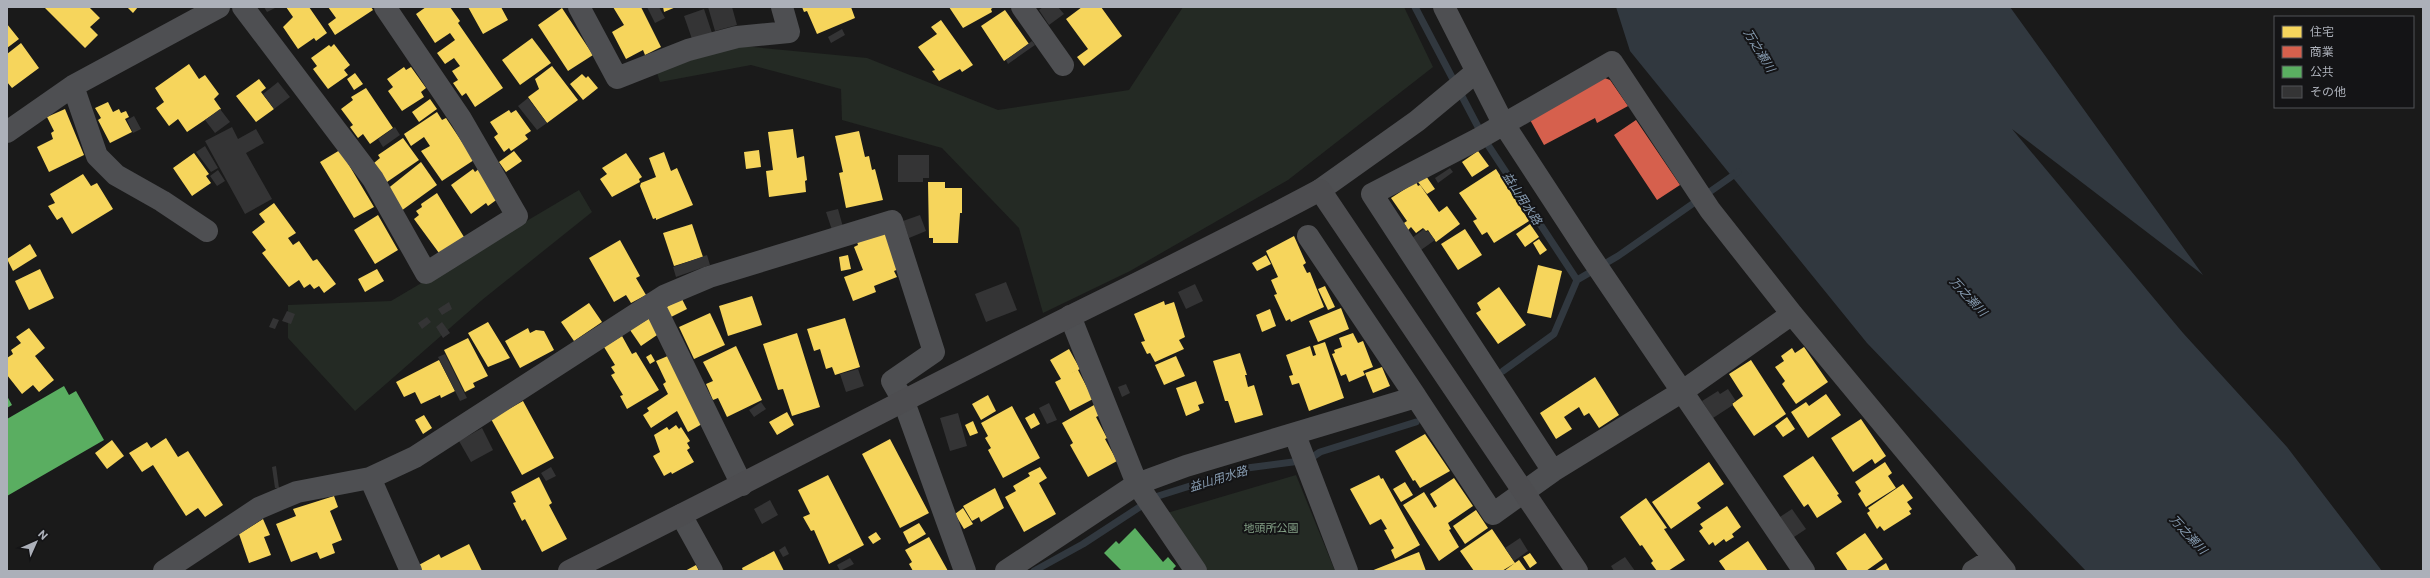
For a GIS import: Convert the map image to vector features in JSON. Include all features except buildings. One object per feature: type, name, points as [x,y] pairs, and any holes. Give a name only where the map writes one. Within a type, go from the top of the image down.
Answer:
[{"type":"street","points":[[7,132],[73,86],[219,7]]},
{"type":"street","points":[[243,7],[373,179],[426,273],[517,216],[461,119],[385,7]]},
{"type":"street","points":[[579,7],[617,78],[648,64],[702,46],[737,37],[789,32],[782,7]]},
{"type":"street","points":[[1022,7],[1063,65]]},
{"type":"street","points":[[1444,7],[1491,130],[1586,250],[1804,571]]},
{"type":"street","points":[[1553,471],[1372,194],[1491,130],[1612,62],[1710,210],[1792,314],[2000,564],[1973,571]]},
{"type":"street","points":[[569,571],[742,485],[1070,316],[1240,233],[1320,190],[1446,98],[1470,77]]},
{"type":"street","points":[[73,86],[97,156],[116,175],[162,201],[207,231]]},
{"type":"street","points":[[1320,190],[1454,386],[1577,571]]},
{"type":"street","points":[[164,571],[258,508],[297,492],[336,483],[370,478],[415,457],[664,296],[709,277],[892,221],[934,352],[892,381],[904,402],[965,571]]},
{"type":"street","points":[[1308,236],[1494,514],[1523,491],[1553,471],[1683,391],[1792,314]]},
{"type":"street","points":[[653,304],[742,485]]},
{"type":"street","points":[[1070,316],[1140,488],[1196,571]]},
{"type":"street","points":[[1006,571],[1140,488],[1186,466],[1298,442],[1416,397]]},
{"type":"street","points":[[1298,442],[1347,571]]},
{"type":"street","points":[[370,478],[411,571]]},
{"type":"street","points":[[681,515],[712,571]]},
{"type":"green space","points":[[1183,7],[1404,7],[1433,67],[1288,180],[1130,271],[1043,313],[1019,228],[942,148],[842,120],[841,89],[751,65],[660,82],[656,70],[742,46],[867,58],[998,110],[1129,90]]},
{"type":"green space","points":[[579,190],[592,212],[482,300],[355,411],[288,338],[288,305],[391,301]]},
{"type":"green space","name":"地頭所公園","points":[[1296,475],[1335,571],[1206,571],[1167,513]]},
{"type":"water","name":"万之瀬川","points":[[1616,7],[2010,7],[2203,275],[2012,129],[2183,333],[2287,447],[2382,571],[2086,571],[1867,343],[1630,51]]},
{"type":"waterway","name":"益山用水路","points":[[1415,7],[1486,142],[1577,280]]},
{"type":"waterway","points":[[1577,280],[1618,256],[1738,172]]},
{"type":"waterway","name":"益山用水路","points":[[1503,371],[1554,334],[1577,280]]},
{"type":"waterway","name":"益山用水路","points":[[1034,571],[1083,544],[1155,497],[1247,468],[1308,460],[1320,452],[1416,422]]}]
